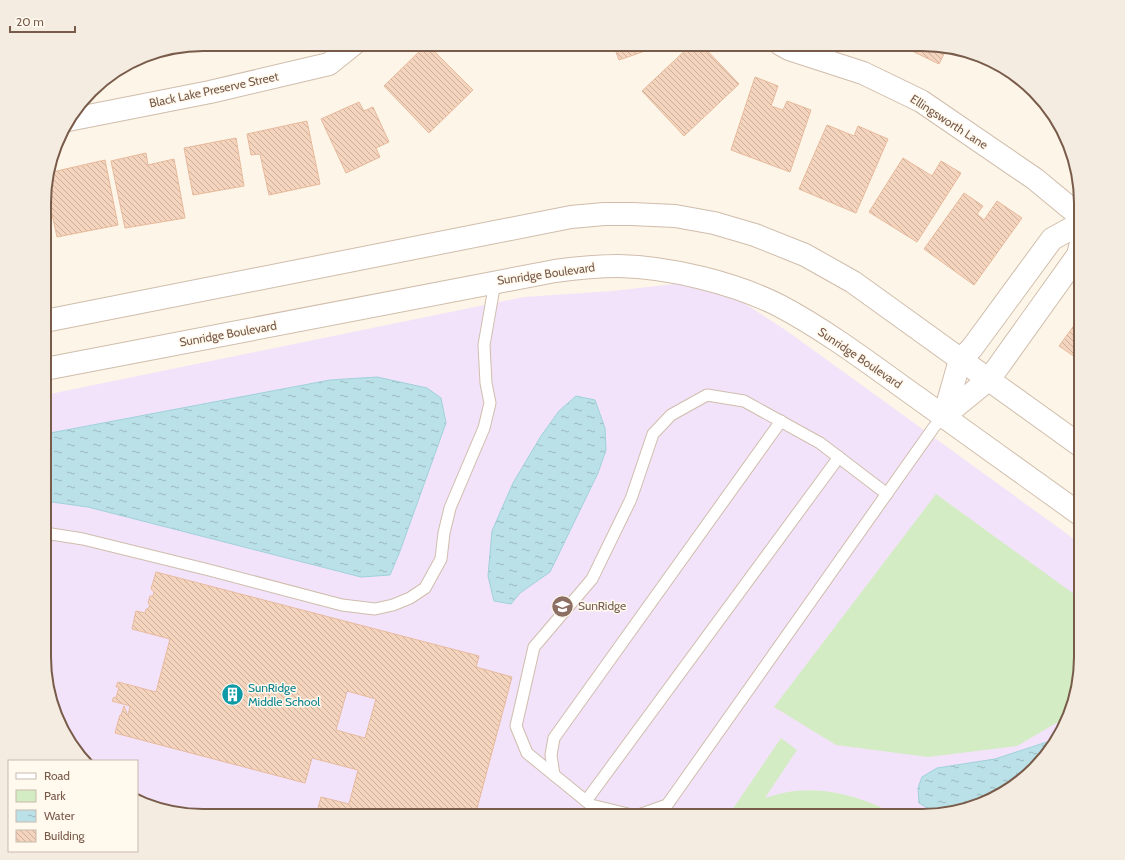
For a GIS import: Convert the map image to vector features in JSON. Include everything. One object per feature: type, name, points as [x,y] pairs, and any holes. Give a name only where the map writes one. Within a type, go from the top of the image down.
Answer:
[{"type":"street","name":"Black Lake Preserve Street","points":[[77,118],[210,92],[329,64],[345,51]]},
{"type":"street","name":"Ellingsworth Lane","points":[[795,51],[863,73],[921,101],[1035,179],[1074,211]]},
{"type":"street","points":[[51,320],[571,217],[632,214],[675,216],[714,223],[755,235],[805,254],[853,282],[1074,441]]},
{"type":"street","points":[[944,416],[960,360],[972,348],[1052,239],[1074,227]]},
{"type":"street","points":[[944,416],[988,380],[1074,261]]},
{"type":"street","name":"Sunridge Boulevard","points":[[51,368],[555,271],[588,267],[620,266],[657,270],[709,280],[744,291],[779,306],[831,337],[1074,510]]},
{"type":"street","points":[[1014,291],[1040,309]]},
{"type":"lane","points":[[51,534],[83,539],[202,568],[342,605],[375,609],[393,606],[410,598],[425,588],[441,559],[444,533],[450,508],[484,428],[490,403],[486,383],[484,345],[495,282]]},
{"type":"lane","points":[[607,809],[591,805],[527,753],[516,726],[534,647],[592,579],[631,499],[654,434],[671,416],[706,395],[744,401],[820,443],[887,494]]},
{"type":"lane","points":[[656,809],[667,805],[944,416]]},
{"type":"lane","points":[[554,775],[551,755],[554,738],[781,421]]},
{"type":"lane","points":[[586,801],[839,457]]},
{"type":"shaded area","name":"SunRidge","points":[[709,280],[787,331],[1074,539],[1074,667],[1069,697],[1054,733],[1043,750],[1030,765],[1015,778],[998,789],[971,801],[932,809],[193,809],[163,804],[138,794],[138,760],[91,760],[82,750],[71,733],[59,706],[51,667],[51,394],[524,297],[613,291]]},
{"type":"green space","points":[[936,494],[1074,594],[1074,667],[1066,706],[1059,721],[1017,746],[928,757],[836,745],[774,707]]},
{"type":"green space","points":[[781,738],[797,750],[765,798],[791,791],[822,791],[848,796],[874,804],[884,809],[733,809]]},
{"type":"water","points":[[377,377],[427,388],[441,398],[446,423],[390,575],[361,577],[88,507],[51,502],[51,433],[330,380]]},
{"type":"water","points":[[576,396],[595,400],[605,428],[606,450],[598,473],[550,572],[520,593],[511,604],[494,601],[488,576],[492,531],[513,483],[541,436],[559,411]]},
{"type":"water","points":[[1048,742],[1030,765],[1015,778],[998,789],[971,801],[942,808],[929,809],[919,803],[918,788],[922,777],[937,768],[995,759]]},
{"type":"building","points":[[420,51],[434,51],[473,90],[429,133],[384,86]]},
{"type":"building","points":[[616,51],[645,51],[619,60]]},
{"type":"building","points":[[685,51],[708,51],[739,84],[684,136],[642,91]]},
{"type":"building","points":[[912,51],[945,53],[939,64]]},
{"type":"building","points":[[755,77],[778,86],[771,106],[783,110],[787,101],[811,110],[790,172],[731,150]]},
{"type":"building","points":[[359,102],[364,111],[373,107],[389,142],[376,148],[380,157],[346,173],[321,119]]},
{"type":"building","points":[[307,121],[320,184],[269,195],[260,154],[251,155],[247,134]]},
{"type":"building","points":[[827,125],[854,136],[858,126],[888,139],[856,213],[799,189]]},
{"type":"building","points":[[236,138],[244,186],[193,195],[184,148]]},
{"type":"building","points":[[146,153],[148,165],[174,159],[185,218],[125,228],[111,161]]},
{"type":"building","points":[[903,158],[932,176],[941,161],[961,173],[917,242],[869,212]]},
{"type":"building","points":[[105,160],[118,225],[57,237],[51,210],[51,193],[54,172]]},
{"type":"building","points":[[964,193],[983,206],[977,214],[984,220],[997,201],[1022,218],[974,285],[924,249]]},
{"type":"building","points":[[1074,326],[1074,356],[1059,346]]},
{"type":"building","name":"SunRidge Middle School","points":[[156,572],[479,656],[476,667],[512,677],[477,809],[318,809],[321,797],[349,804],[358,770],[312,758],[305,783],[115,733],[124,706],[128,716],[130,706],[112,701],[114,697],[116,698],[119,687],[116,687],[118,682],[156,692],[170,639],[132,629],[136,611],[145,613],[146,609],[148,609],[150,605],[148,603],[150,596],[153,596],[154,592],[151,589]],"holes":[[[347,691],[376,699],[365,738],[336,730]]]},
{"type":"place","name":"SunRidge","points":[[563,606]]},
{"type":"place","name":"SunRidge Middle School","points":[[232,695]]}]
